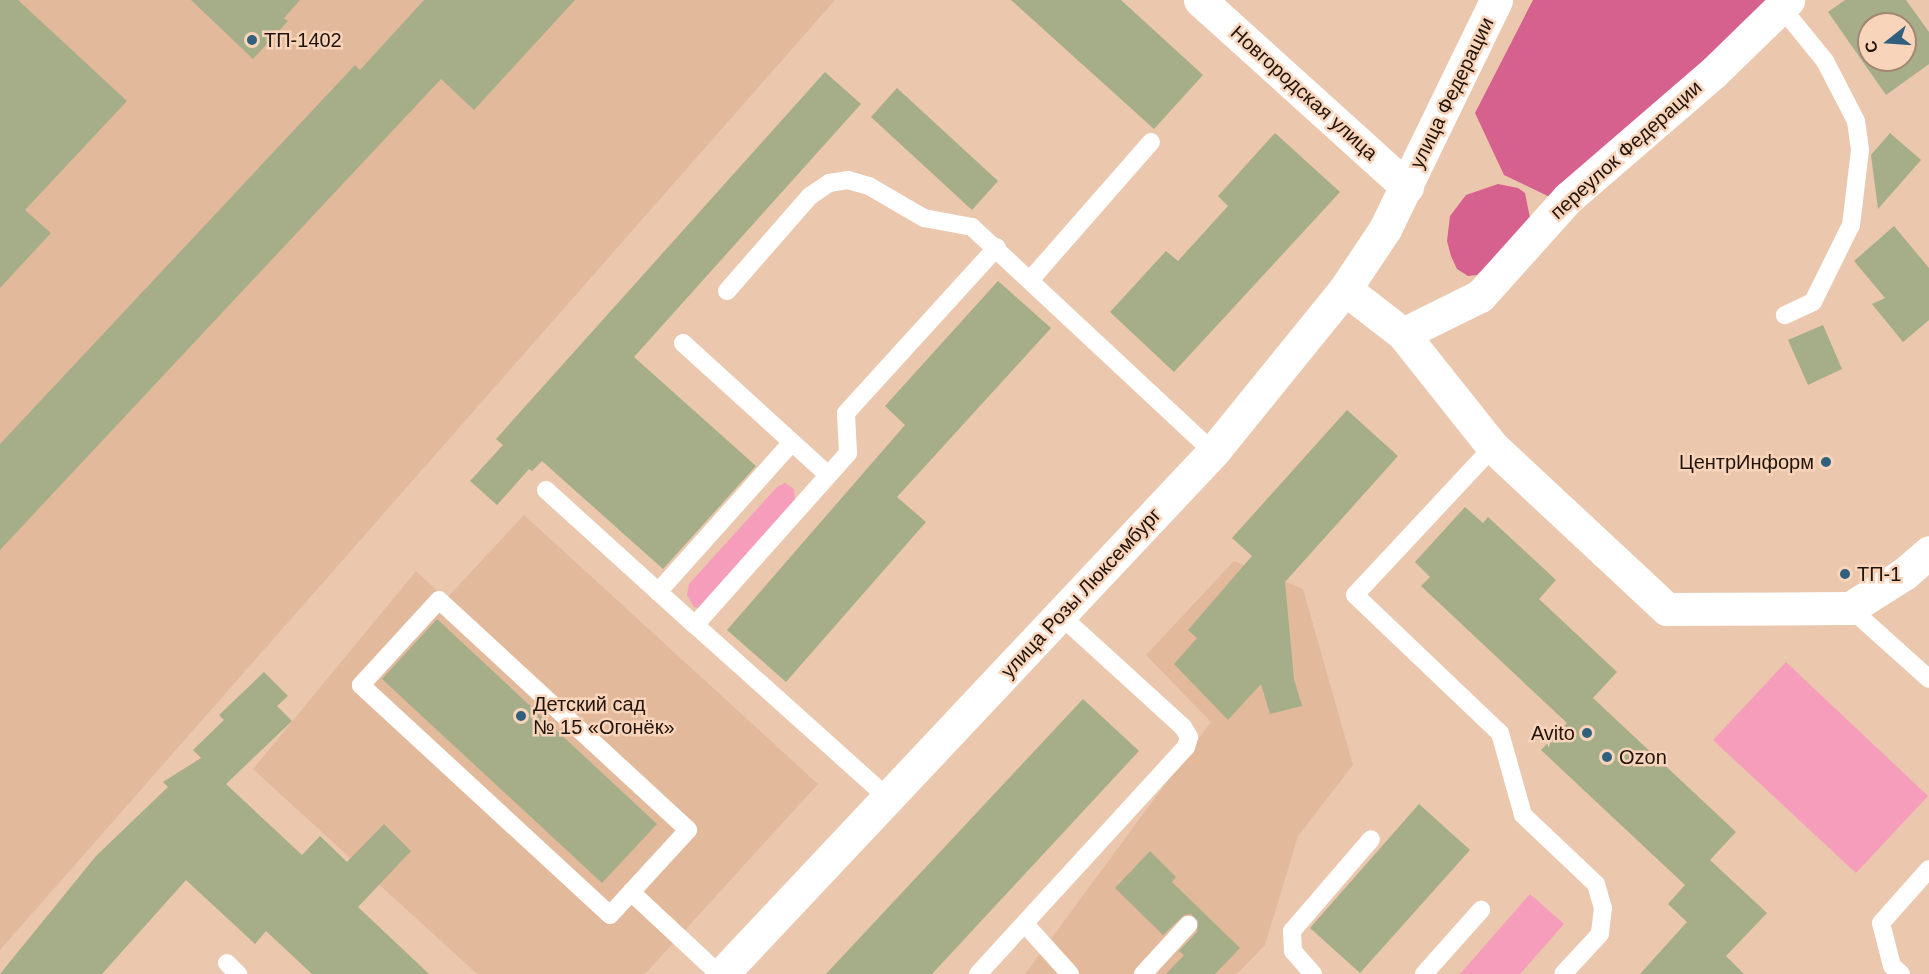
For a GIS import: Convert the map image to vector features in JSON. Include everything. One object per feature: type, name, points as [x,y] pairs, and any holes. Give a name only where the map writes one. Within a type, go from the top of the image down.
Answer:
[{"type":"street","name":"Новгородская улица","points":[[1200,0],[1407,187]]},
{"type":"street","name":"улица Федерации","points":[[1407,187],[1496,0]]},
{"type":"street","name":"переулок Федерации","points":[[1403,334],[1480,296],[1568,198],[1713,73],[1784,4]]},
{"type":"street","name":"улица Розы Люксембург","points":[[721,974],[1213,452],[1345,289],[1385,229],[1407,187]]},
{"type":"street","points":[[1345,289],[1403,334],[1493,447],[1667,609],[1850,608],[1904,574],[1929,552]]},
{"type":"lane","points":[[1784,4],[1825,61],[1856,121],[1860,150],[1851,225],[1813,302],[1785,315]]},
{"type":"lane","points":[[1032,279],[1151,142]]},
{"type":"lane","points":[[727,291],[810,196],[829,183],[848,180],[870,186],[924,218],[972,227],[1032,279],[1213,452]]},
{"type":"lane","points":[[694,626],[848,453],[846,413],[997,247]]},
{"type":"lane","points":[[683,343],[828,474]]},
{"type":"lane","points":[[658,592],[792,442]]},
{"type":"lane","points":[[1493,447],[1355,595],[1500,733],[1523,815],[1596,884],[1603,909],[1600,934],[1563,974]]},
{"type":"lane","points":[[546,490],[694,626],[888,798]]},
{"type":"lane","points":[[439,600],[688,830],[631,892],[610,915],[361,685],[439,600]]},
{"type":"lane","points":[[1850,608],[1929,679]]},
{"type":"lane","points":[[978,974],[1186,747],[1189,737],[1183,727],[1060,615]]},
{"type":"lane","points":[[1313,974],[1293,951],[1292,931],[1371,839]]},
{"type":"lane","points":[[1901,974],[1892,966],[1881,923],[1929,869]]},
{"type":"lane","points":[[631,892],[721,974]]},
{"type":"lane","points":[[1424,974],[1481,910]]},
{"type":"lane","points":[[1025,924],[1070,974]]},
{"type":"lane","points":[[1143,974],[1188,925]]},
{"type":"shaded area","points":[[0,0],[835,0],[0,950]]},
{"type":"shaded area","points":[[1533,0],[1768,0],[1556,200],[1504,175],[1475,113]]},
{"type":"shaded area","points":[[1498,184],[1518,188],[1525,193],[1531,223],[1477,275],[1468,276],[1457,269],[1451,256],[1447,241],[1450,216],[1466,195]]},
{"type":"shaded area","points":[[785,483],[794,489],[795,501],[700,608],[694,607],[687,595],[689,584],[777,487]]},
{"type":"shaded area","name":"Детский сад № 15 «Огонёк»","points":[[524,515],[818,784],[645,974],[477,974],[253,769],[416,571],[446,599]]},
{"type":"shaded area","points":[[1234,561],[1303,589],[1353,765],[1298,836],[1265,945],[1237,974],[1025,974],[1211,722],[1146,655]]},
{"type":"shaded area","points":[[1786,662],[1928,796],[1856,873],[1713,740]]},
{"type":"shaded area","points":[[1530,894],[1564,924],[1520,974],[1460,974]]},
{"type":"building","points":[[0,0],[18,0],[127,101],[25,210],[51,233],[0,288]]},
{"type":"building","name":"ТП-1402","points":[[191,0],[300,0],[284,18],[288,21],[253,59]]},
{"type":"building","points":[[424,0],[575,0],[474,110],[441,79],[0,550],[0,444],[355,65],[360,70]]},
{"type":"building","points":[[1011,0],[1121,0],[1203,75],[1154,129]]},
{"type":"building","points":[[1845,0],[1906,0],[1915,12],[1857,12],[1857,54],[1828,12]]},
{"type":"building","points":[[1917,15],[1929,32],[1929,64],[1886,95],[1870,72],[1917,72]]},
{"type":"building","points":[[825,72],[861,104],[634,357],[756,466],[663,569],[542,461],[532,471],[529,469],[497,505],[470,481],[503,445],[496,439]]},
{"type":"building","points":[[897,88],[998,181],[972,210],[871,117]]},
{"type":"building","points":[[1275,133],[1340,192],[1174,372],[1110,312],[1166,251],[1178,261],[1228,206],[1218,196]]},
{"type":"building","points":[[1890,133],[1921,160],[1878,209],[1871,155]]},
{"type":"building","points":[[1894,226],[1929,268],[1929,320],[1903,342],[1872,304],[1885,298],[1854,261]]},
{"type":"building","points":[[998,281],[1051,328],[897,497],[926,522],[786,682],[727,630],[905,425],[885,406]]},
{"type":"building","points":[[1823,325],[1842,369],[1808,385],[1788,340]]},
{"type":"building","points":[[1347,410],[1398,456],[1285,582],[1294,679],[1302,706],[1270,714],[1261,684],[1228,720],[1174,664],[1197,638],[1188,630],[1252,556],[1232,538]]},
{"type":"building","points":[[1465,507],[1483,523],[1488,517],[1556,580],[1539,599],[1617,672],[1593,698],[1736,832],[1710,860],[1767,913],[1726,956],[1744,974],[1640,974],[1687,922],[1668,904],[1685,885],[1541,750],[1567,723],[1421,586],[1430,577],[1415,562]]},
{"type":"building","points":[[437,619],[657,824],[602,883],[382,679]]},
{"type":"building","points":[[264,672],[288,696],[277,706],[292,721],[226,784],[302,855],[320,836],[347,862],[384,824],[411,851],[358,907],[429,974],[312,974],[266,931],[255,944],[186,880],[102,974],[0,974],[96,856],[168,787],[163,782],[201,758],[193,750],[224,720],[219,715]]},
{"type":"building","points":[[1083,699],[1139,751],[932,974],[826,974]]},
{"type":"building","points":[[1419,804],[1470,850],[1360,973],[1310,928]]},
{"type":"building","points":[[1150,851],[1176,877],[1172,882],[1240,948],[1215,974],[1166,974],[1184,955],[1179,951],[1197,932],[1198,921],[1191,914],[1184,915],[1163,935],[1115,888]]},
{"type":"place","name":"ТП-1402","points":[[252,40]]},
{"type":"place","name":"ЦентрИнформ","points":[[1826,462]]},
{"type":"place","name":"ТП-1","points":[[1845,574]]},
{"type":"place","name":"Детский сад № 15 «Огонёк»","points":[[521,716]]},
{"type":"place","name":"Avito","points":[[1587,733]]},
{"type":"place","name":"Ozon","points":[[1607,757]]}]
